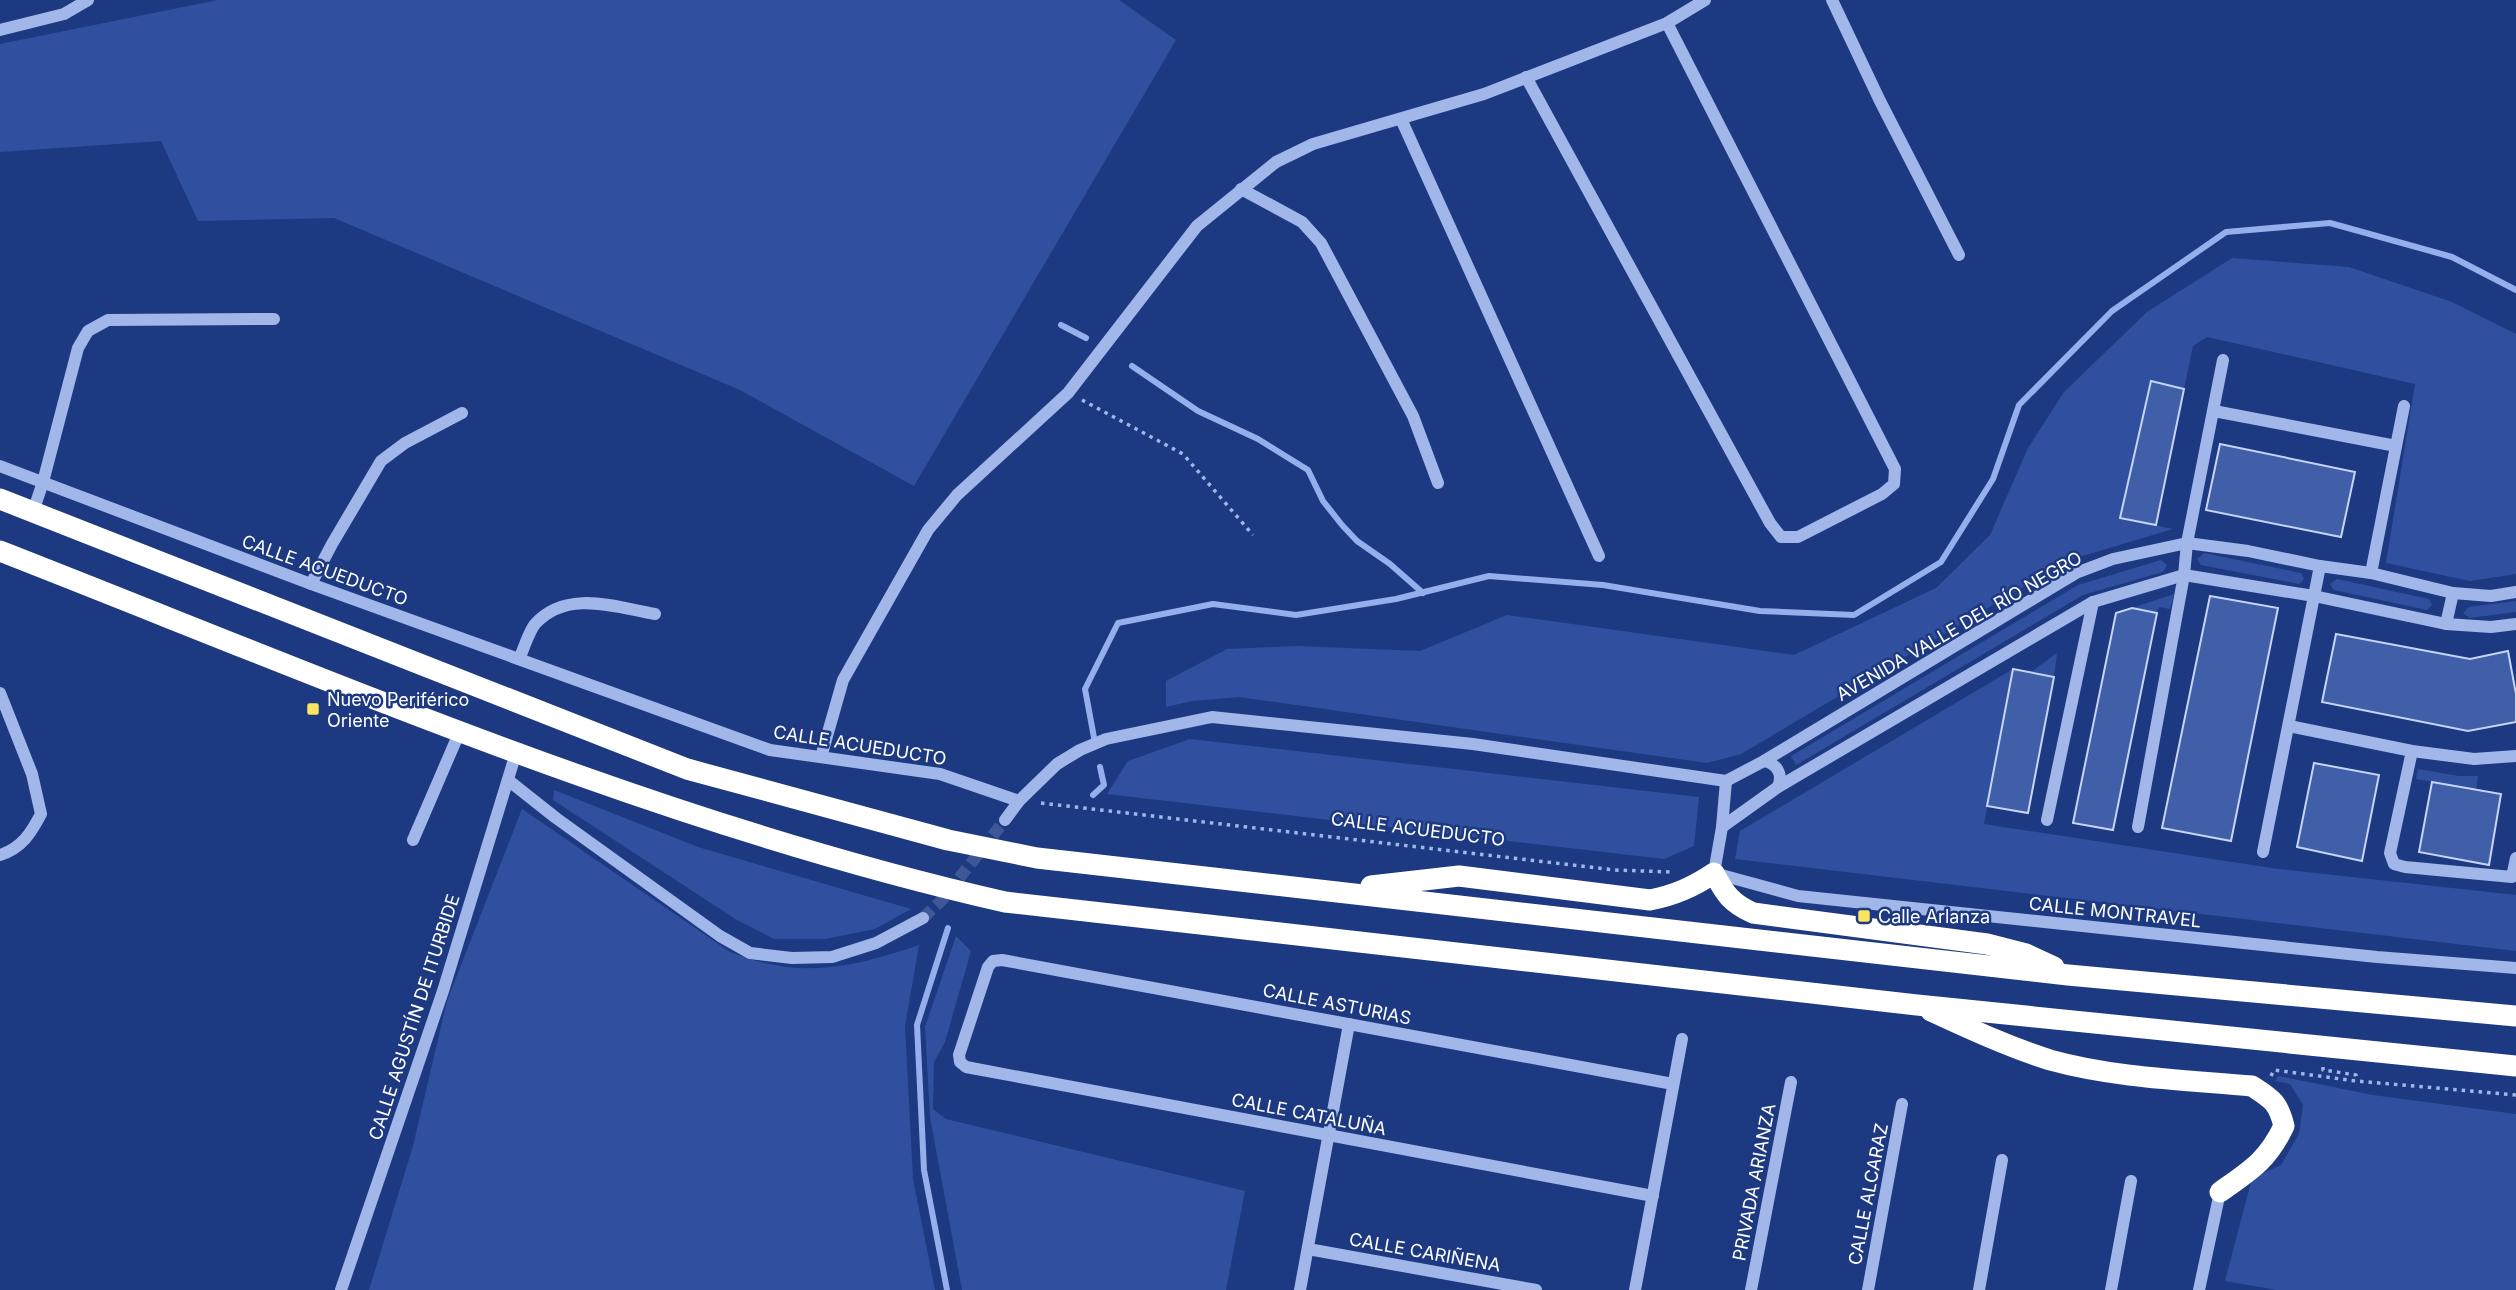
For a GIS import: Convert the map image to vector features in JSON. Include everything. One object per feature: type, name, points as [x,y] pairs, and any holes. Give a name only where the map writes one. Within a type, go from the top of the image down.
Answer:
[{"type":"highway","points":[[0,499],[687,769],[948,840],[1037,858],[2068,975],[2516,1016]]},
{"type":"highway","points":[[0,551],[516,753],[678,811],[915,882],[1005,902],[1917,1005],[2516,1066]]},
{"type":"highway","points":[[1331,890],[1459,876],[1650,900],[1673,896],[1714,873],[1736,905],[1753,913],[1987,944],[2026,954],[2068,975]]},
{"type":"highway","points":[[1917,1005],[1990,1038],[2052,1060],[2115,1073],[2252,1086],[2280,1109],[2284,1126],[2273,1148],[2258,1165],[2220,1192]]},
{"type":"street","points":[[0,30],[64,14],[88,0]]},
{"type":"street","points":[[821,757],[844,680],[928,530],[957,495],[1068,393],[1197,226],[1276,162],[1313,144],[1483,94],[1667,23],[1705,0]]},
{"type":"street","points":[[1832,0],[1959,255]]},
{"type":"street","points":[[1526,77],[1770,523],[1781,537],[1798,537],[1882,494],[1894,484],[1895,469],[1667,23]]},
{"type":"street","points":[[1401,119],[1599,556]]},
{"type":"street","points":[[1241,189],[1302,222],[1321,243],[1413,416],[1438,483]]},
{"type":"street","points":[[33,512],[78,348],[88,331],[108,320],[274,319]]},
{"type":"street","points":[[2138,827],[2184,575],[2187,542],[2222,360]]},
{"type":"street","points":[[2371,573],[2404,407]]},
{"type":"street","points":[[2214,411],[2396,446]]},
{"type":"street","points":[[312,584],[332,544],[381,461],[405,443],[462,414]]},
{"type":"street","name":"CALLE ACUEDUCTO","points":[[0,466],[312,584],[770,750],[940,774],[1019,801]]},
{"type":"street","name":"AVENIDA VALLE DEL RÍO NEGRO","points":[[1726,780],[1764,761],[2076,573],[2113,559],[2187,542],[2371,573],[2453,593],[2491,596],[2516,592]]},
{"type":"street","points":[[2263,852],[2320,566]]},
{"type":"street","points":[[1722,827],[1778,788],[2093,602],[2184,575],[2314,596],[2446,624],[2491,627],[2516,624]]},
{"type":"street","points":[[2446,624],[2453,593]]},
{"type":"street","points":[[519,659],[534,626],[565,606],[584,601],[655,614]]},
{"type":"street","points":[[2047,820],[2093,602]]},
{"type":"street","points":[[0,693],[32,774],[41,814],[29,838],[0,855]]},
{"type":"street","points":[[1005,820],[1019,801],[1057,764],[1080,750],[1106,739],[1212,717],[1473,744],[1726,780],[1714,873]]},
{"type":"street","points":[[2289,726],[2412,751],[2474,759],[2516,756]]},
{"type":"street","points":[[413,841],[460,731]]},
{"type":"street","points":[[2412,751],[2390,853],[2395,864],[2512,877],[2516,858]]},
{"type":"street","name":"CALLE AGUSTÍN DE ITURBIDE","points":[[341,1290],[443,991],[516,753]]},
{"type":"street","points":[[1764,761],[1778,769],[1778,788]]},
{"type":"street","points":[[508,780],[588,842],[720,936],[750,953],[792,958],[832,957],[876,943],[923,918]]},
{"type":"street","name":"CALLE MONTRAVEL","points":[[1714,873],[1798,896],[2377,957],[2516,968]]},
{"type":"street","name":"CALLE ASTURIAS","points":[[960,1062],[959,1055],[988,967],[993,961],[1002,960],[1674,1084]]},
{"type":"street","points":[[1300,1290],[1349,1024]]},
{"type":"street","points":[[1635,1290],[1682,1039]]},
{"type":"street","name":"CALLE CATALUÑA","points":[[960,1062],[966,1067],[1653,1196]]},
{"type":"street","name":"PRIVADA ARIANZA","points":[[1751,1290],[1791,1082]]},
{"type":"street","name":"CALLE ALCARAZ","points":[[1868,1290],[1902,1104]]},
{"type":"street","points":[[1979,1290],[2002,1160]]},
{"type":"street","points":[[2111,1290],[2131,1181]]},
{"type":"street","points":[[2202,1289],[2220,1192]]},
{"type":"street","name":"CALLE CARIÑENA","points":[[1308,1249],[1536,1290]]},
{"type":"path","points":[[1068,393],[1183,454],[1252,535]]},
{"type":"path","name":"CALLE ACUEDUCTO","points":[[1019,801],[1615,870],[1677,872]]},
{"type":"path","points":[[2274,1070],[2356,1081],[2516,1095]]},
{"type":"path","points":[[2323,1070],[2356,1075],[2356,1081]]},
{"type":"shaded area","points":[[218,0],[1119,0],[1176,40],[914,486],[740,390],[334,218],[198,221],[161,141],[0,152],[0,44]]},
{"type":"shaded area","points":[[2232,258],[2349,267],[2452,302],[2516,334],[2516,574],[2470,581],[2386,563],[2415,384],[2207,337],[2193,346],[2184,389],[2152,381],[2121,518],[2173,529],[2069,560],[1741,754],[1707,763],[1239,697],[1192,701],[1166,707],[1166,681],[1227,649],[1296,646],[1420,651],[1507,615],[1794,655],[1936,588],[1990,535],[2028,448],[2064,392],[2147,312]]},
{"type":"shaded area","points":[[2204,553],[2301,573],[2304,579],[2299,584],[2201,565],[2197,559]]},
{"type":"shaded area","points":[[2161,560],[2167,565],[2163,572],[2083,595],[1796,765],[1791,756],[2078,585]]},
{"type":"shaded area","points":[[2337,579],[2429,599],[2432,605],[2427,610],[2334,590],[2330,584]]},
{"type":"shaded area","points":[[2174,594],[2170,609],[2159,607],[2157,613],[2132,608]]},
{"type":"shaded area","points":[[2516,601],[2516,612],[2470,618],[2463,613],[2469,607]]},
{"type":"shaded area","points":[[2057,653],[2054,677],[2031,672]]},
{"type":"shaded area","points":[[2013,669],[1984,824],[2278,869],[2516,895],[2516,951],[1735,859],[1740,831]]},
{"type":"shaded area","points":[[1190,739],[1699,797],[1694,846],[1664,859],[1107,794],[1128,761]]},
{"type":"shaded area","points":[[2418,769],[2459,776],[2478,776],[2476,790],[2416,779]]},
{"type":"shaded area","points":[[554,790],[698,847],[911,909],[875,929],[825,939],[774,939],[737,920],[553,800]]},
{"type":"shaded area","points":[[522,809],[730,952],[755,961],[779,966],[825,968],[870,960],[919,945],[905,1026],[913,1179],[935,1290],[369,1290],[413,1146],[447,1001]]},
{"type":"shaded area","points":[[956,936],[971,951],[945,1042],[934,1062],[933,1109],[946,1119],[1245,1191],[1226,1290],[962,1290],[930,1117],[925,1027]]},
{"type":"shaded area","points":[[2278,1076],[2373,1095],[2516,1114],[2516,1290],[2277,1290],[2225,1281],[2252,1178],[2281,1165],[2299,1134],[2303,1105],[2290,1084],[2275,1081]]},
{"type":"building","points":[[2151,381],[2184,389],[2156,525],[2120,518]]},
{"type":"building","points":[[2220,444],[2355,472],[2341,537],[2206,510]]},
{"type":"building","points":[[2210,596],[2278,608],[2231,841],[2162,828]]},
{"type":"building","points":[[2132,608],[2157,613],[2113,830],[2073,823],[2116,613]]},
{"type":"building","points":[[2336,634],[2470,659],[2508,651],[2516,694],[2516,722],[2468,731],[2322,702]]},
{"type":"building","points":[[2013,669],[2054,677],[2028,813],[1987,806]]},
{"type":"building","points":[[2314,763],[2379,775],[2362,861],[2297,847]]},
{"type":"building","points":[[2432,782],[2501,794],[2489,865],[2419,852]]},
{"type":"waterway","points":[[1095,743],[1085,689],[1118,623],[1213,604],[1296,615],[1396,599],[1489,576],[1603,585],[1760,611],[1854,615],[1941,562],[1993,479],[2019,405],[2112,311],[2226,232],[2330,223],[2452,257],[2516,290]]},
{"type":"waterway","points":[[1061,325],[1086,338]]},
{"type":"waterway","points":[[1132,366],[1198,411],[1258,439],[1308,470],[1323,501],[1342,525],[1357,541],[1390,564],[1423,593]]},
{"type":"waterway","points":[[1093,795],[1104,785],[1100,767]]},
{"type":"waterway","points":[[947,1290],[924,1170],[917,1025],[948,928]]},
{"type":"tunnel","points":[[923,918],[942,900],[1005,820]]},
{"type":"place","name":"Nuevo Periférico Oriente","points":[[313,709]]},
{"type":"place","name":"Calle Arlanza","points":[[1864,916]]}]
